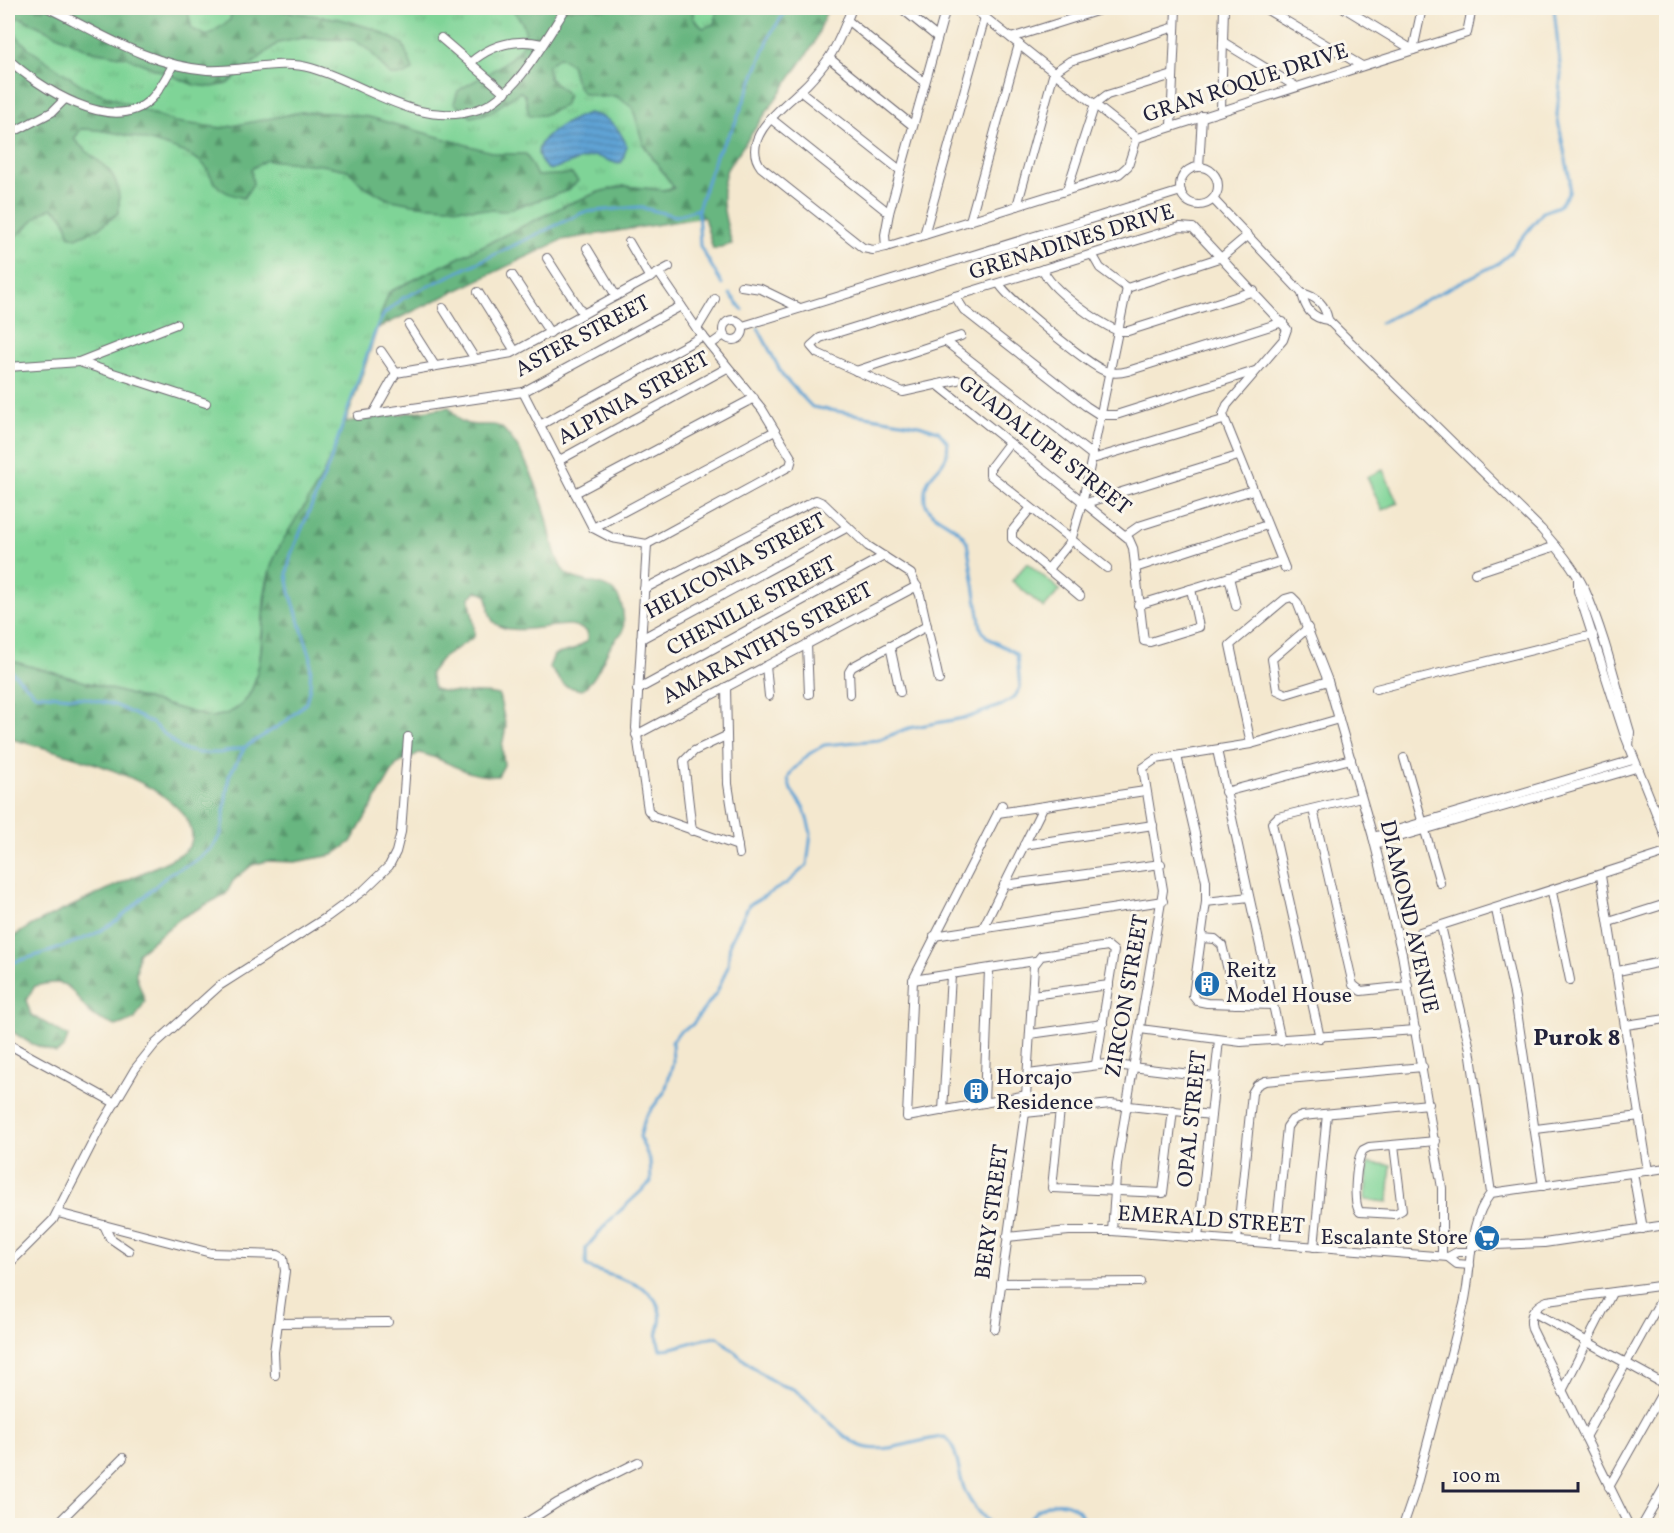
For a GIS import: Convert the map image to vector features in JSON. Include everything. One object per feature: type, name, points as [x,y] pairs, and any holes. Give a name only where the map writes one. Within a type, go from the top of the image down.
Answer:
[{"type":"street","points":[[48,8],[136,53],[173,65],[207,70],[309,67],[400,105],[436,115],[464,113],[481,108],[506,93],[566,8]]},
{"type":"street","points":[[852,8],[829,58],[800,91],[770,118],[759,137],[756,153],[761,167],[863,248],[873,250],[886,247],[885,235],[889,213],[946,8]]},
{"type":"street","points":[[901,8],[938,36]]},
{"type":"street","points":[[974,8],[1137,138]]},
{"type":"street","points":[[1011,38],[1106,8]]},
{"type":"street","points":[[1171,126],[1176,8]]},
{"type":"street","points":[[1221,110],[1224,8]]},
{"type":"street","points":[[1264,8],[1362,66]]},
{"type":"street","points":[[1344,8],[1413,50],[1422,8]]},
{"type":"street","name":"GRAN ROQUE DRIVE","points":[[886,247],[1124,171],[1137,138],[1467,33],[1472,8]]},
{"type":"street","points":[[924,235],[985,17]]},
{"type":"street","points":[[847,20],[924,82]]},
{"type":"street","points":[[1017,206],[1054,72],[1070,61],[1175,27]]},
{"type":"street","points":[[441,38],[506,93]]},
{"type":"street","points":[[470,63],[502,44],[524,41],[542,44]]},
{"type":"street","points":[[1223,42],[1295,86]]},
{"type":"street","points":[[970,221],[1019,44]]},
{"type":"street","points":[[829,58],[912,125]]},
{"type":"street","points":[[8,59],[65,99],[96,110],[130,111],[151,99],[173,65]]},
{"type":"street","points":[[1067,190],[1095,104],[1107,95],[1173,75]]},
{"type":"street","points":[[800,91],[900,170]]},
{"type":"street","points":[[19,129],[52,112],[65,99]]},
{"type":"street","points":[[1200,167],[1202,116]]},
{"type":"street","points":[[770,118],[889,213]]},
{"type":"street","points":[[1200,167],[1208,169],[1217,178],[1218,187],[1213,199],[1207,203],[1195,204],[1185,198],[1181,191],[1181,183],[1186,173],[1200,167]]},
{"type":"street","points":[[743,326],[1181,191]]},
{"type":"street","points":[[1213,199],[1302,293],[1319,301],[1325,308],[1328,320]]},
{"type":"street","name":"GRENADINES DRIVE","points":[[811,346],[820,338],[1189,226],[1196,230],[1283,322]]},
{"type":"street","points":[[1127,288],[1222,257],[1248,235]]},
{"type":"street","points":[[629,242],[650,278]]},
{"type":"street","points":[[587,248],[616,296]]},
{"type":"street","points":[[1092,255],[1100,268],[1127,288]]},
{"type":"street","points":[[547,258],[583,315]]},
{"type":"street","points":[[396,373],[515,351],[669,267]]},
{"type":"street","points":[[1043,269],[1048,280],[1057,288],[1118,332]]},
{"type":"street","points":[[523,392],[593,528],[612,538],[647,544],[792,463],[754,398],[697,329],[659,273]]},
{"type":"street","points":[[512,275],[550,333]]},
{"type":"street","points":[[999,283],[1012,300],[1099,368],[1109,372],[1128,371],[1283,322],[1287,329],[1285,336],[1224,408],[1223,420],[1283,565],[1229,577],[1138,605]]},
{"type":"street","points":[[741,286],[761,289],[800,308]]},
{"type":"street","points":[[1048,569],[1071,541],[1085,501],[1127,288]]},
{"type":"street","points":[[1118,332],[1254,291]]},
{"type":"street","points":[[478,292],[515,351]]},
{"type":"street","points":[[1302,293],[1306,308],[1312,315],[1328,320],[1556,546],[1584,589],[1604,645],[1630,732],[1629,747]]},
{"type":"street","points":[[956,296],[964,310],[1101,415],[1116,415],[1256,371]]},
{"type":"street","points":[[697,329],[715,299]]},
{"type":"street","name":"ASTER STREET","points":[[358,416],[523,392],[681,306]]},
{"type":"street","points":[[443,308],[476,359]]},
{"type":"street","points":[[730,320],[738,321],[743,326],[744,333],[740,339],[733,341],[724,335],[723,328],[730,320]]},
{"type":"street","points":[[8,367],[79,362],[176,324]]},
{"type":"street","points":[[409,325],[435,366]]},
{"type":"street","points":[[710,345],[724,335]]},
{"type":"street","points":[[540,425],[703,336]]},
{"type":"street","points":[[855,371],[961,336]]},
{"type":"street","points":[[945,341],[1092,457],[1105,458],[1223,420]]},
{"type":"street","name":"GUADALUPE STREET","points":[[811,346],[817,353],[903,392],[957,380]]},
{"type":"street","points":[[381,351],[396,373]]},
{"type":"street","points":[[79,362],[206,403]]},
{"type":"street","name":"ALPINIA STREET","points":[[558,460],[728,368]]},
{"type":"street","points":[[373,414],[396,373]]},
{"type":"street","name":"GUADALUPE STREET","points":[[938,385],[1126,535],[1133,548],[1144,641],[1150,642],[1199,627],[1191,589]]},
{"type":"street","points":[[575,493],[754,398]]},
{"type":"street","points":[[593,528],[775,431]]},
{"type":"street","points":[[1009,442],[990,468],[989,473],[1030,509],[1107,568]]},
{"type":"street","points":[[1085,501],[1239,456]]},
{"type":"street","points":[[1126,535],[1139,526],[1253,490]]},
{"type":"street","points":[[644,589],[816,500],[885,556],[907,570],[917,586],[939,680]]},
{"type":"street","points":[[1030,509],[1010,536],[1013,542],[1080,596]]},
{"type":"street","points":[[1135,568],[1267,525]]},
{"type":"street","name":"HELICONIA STREET","points":[[641,639],[848,527]]},
{"type":"street","points":[[647,544],[636,735],[650,813],[739,850],[728,784],[726,687]]},
{"type":"street","points":[[1475,573],[1556,546]]},
{"type":"street","name":"CHENILLE STREET","points":[[637,690],[885,556]]},
{"type":"street","points":[[1229,577],[1236,606]]},
{"type":"street","points":[[1578,578],[1578,591],[1629,747],[1666,838]]},
{"type":"street","name":"AMARANTHYS STREET","points":[[636,735],[917,586]]},
{"type":"street","name":"DIAMOND AVENUE","points":[[1251,744],[1229,647],[1276,606],[1292,597],[1308,628],[1328,681],[1374,841],[1408,986],[1436,1141],[1444,1209],[1445,1256]]},
{"type":"street","points":[[850,694],[850,669],[927,626]]},
{"type":"street","points":[[1308,628],[1272,659],[1277,690],[1286,694],[1328,681]]},
{"type":"street","points":[[1376,689],[1593,635]]},
{"type":"street","points":[[807,644],[809,694]]},
{"type":"street","points":[[890,646],[900,692]]},
{"type":"street","points":[[766,666],[769,696]]},
{"type":"street","points":[[1273,1005],[1199,1002],[1193,996],[1206,902],[1204,870],[1177,756],[1251,744],[1339,719]]},
{"type":"street","points":[[8,1265],[39,1236],[58,1213],[115,1103],[155,1044],[219,986],[327,917],[364,890],[389,866],[396,852],[401,832],[408,736]]},
{"type":"street","points":[[692,831],[684,761],[694,751],[726,736]]},
{"type":"street","points":[[1217,750],[1281,1041]]},
{"type":"street","name":"ZIRCON STREET","points":[[1112,1231],[1114,1191],[1162,901],[1161,864],[1143,768],[1150,761],[1177,756]]},
{"type":"street","points":[[1404,758],[1440,883]]},
{"type":"street","points":[[1225,792],[1350,759]]},
{"type":"street","points":[[1374,841],[1635,764]]},
{"type":"street","points":[[998,813],[1146,791]]},
{"type":"street","points":[[1320,1038],[1272,826],[1273,820],[1361,797]]},
{"type":"street","points":[[1002,805],[913,980],[907,1118],[1026,1095]]},
{"type":"street","points":[[983,928],[1043,807]]},
{"type":"street","points":[[1313,809],[1353,985],[1361,991],[1408,986]]},
{"type":"street","points":[[1024,845],[1153,825]]},
{"type":"street","points":[[1420,932],[1496,910],[1666,853]]},
{"type":"street","points":[[1004,885],[1161,864]]},
{"type":"street","points":[[1601,876],[1618,971],[1648,1171]]},
{"type":"street","points":[[1552,892],[1570,980]]},
{"type":"street","points":[[1206,902],[1249,897]]},
{"type":"street","points":[[934,936],[1162,901]]},
{"type":"street","points":[[1609,922],[1666,904]]},
{"type":"street","points":[[1496,910],[1515,998],[1543,1186]]},
{"type":"street","points":[[1403,1526],[1415,1491],[1464,1305],[1471,1249],[1479,1211],[1491,1193],[1470,1049],[1442,926]]},
{"type":"street","points":[[1201,938],[1215,939],[1222,945],[1236,1004]]},
{"type":"street","points":[[913,980],[1036,960],[1045,954],[1108,946],[1113,949],[1096,1064]]},
{"type":"street","name":"BERY STREET","points":[[995,1329],[1025,1113],[1036,960]]},
{"type":"street","points":[[1618,971],[1666,961]]},
{"type":"street","points":[[984,1103],[989,969]]},
{"type":"street","points":[[943,1111],[951,975]]},
{"type":"street","points":[[1032,995],[1109,985]]},
{"type":"street","points":[[1626,1025],[1666,1019]]},
{"type":"street","points":[[1030,1034],[1103,1024]]},
{"type":"street","points":[[1140,1029],[1219,1040],[1281,1041],[1416,1030]]},
{"type":"street","name":"OPAL STREET","points":[[1198,1238],[1219,1040]]},
{"type":"street","points":[[8,1057],[10,1046],[115,1103]]},
{"type":"street","points":[[1028,1074],[1096,1064],[1215,1077]]},
{"type":"street","points":[[1237,1241],[1252,1094],[1257,1085],[1265,1081],[1423,1067]]},
{"type":"street","points":[[1275,1244],[1287,1127],[1297,1117],[1429,1104]]},
{"type":"street","points":[[1025,1113],[1128,1105],[1211,1115]]},
{"type":"street","points":[[1060,1109],[1052,1188],[1163,1193],[1173,1110]]},
{"type":"street","points":[[1314,1246],[1327,1114]]},
{"type":"street","points":[[1536,1129],[1640,1116]]},
{"type":"street","points":[[1394,1145],[1402,1210],[1395,1214],[1360,1212],[1355,1204],[1359,1155],[1369,1147],[1436,1141]]},
{"type":"street","points":[[1491,1193],[1666,1168]]},
{"type":"street","points":[[1633,1173],[1643,1228]]},
{"type":"street","points":[[58,1213],[211,1253],[278,1255],[285,1264],[275,1375]]},
{"type":"street","points":[[104,1225],[110,1238],[129,1251]]},
{"type":"street","name":"EMERALD STREET","points":[[1007,1237],[1060,1232],[1112,1231],[1445,1256],[1471,1249],[1544,1243],[1666,1225]]},
{"type":"street","name":"EMERALD STREET","points":[[1445,1256],[1457,1264],[1470,1265]]},
{"type":"street","points":[[1001,1283],[1140,1282]]},
{"type":"street","points":[[1629,1526],[1531,1326],[1533,1312],[1548,1301],[1666,1285]]},
{"type":"street","points":[[1585,1437],[1666,1291]]},
{"type":"street","points":[[1562,1391],[1612,1293]]},
{"type":"street","points":[[1533,1312],[1666,1386],[1609,1487]]},
{"type":"street","points":[[278,1323],[388,1322]]},
{"type":"street","points":[[56,1526],[123,1458]]},
{"type":"street","points":[[521,1526],[557,1503],[638,1462]]},
{"type":"street","points":[[1642,1526],[1666,1484]]},
{"type":"green space","points":[[8,8],[774,8],[674,188],[662,190],[624,186],[599,192],[566,205],[389,292],[358,388],[331,459],[281,545],[271,568],[264,598],[260,659],[252,689],[235,710],[209,717],[8,660]]},
{"type":"green space","points":[[8,8],[187,8],[192,29],[207,36],[230,20],[232,8],[262,8],[340,19],[374,29],[403,44],[413,70],[405,75],[390,75],[370,51],[354,40],[302,38],[278,43],[227,84],[212,87],[194,85],[126,57],[88,50],[19,17],[12,23],[15,34],[29,49],[86,88],[175,122],[222,128],[301,112],[369,117],[498,154],[526,154],[537,176],[572,174],[578,181],[567,191],[504,211],[418,205],[387,199],[361,184],[348,170],[266,160],[251,169],[253,184],[244,198],[222,190],[201,162],[183,152],[138,138],[81,129],[74,139],[113,175],[119,196],[119,212],[99,228],[76,238],[69,235],[64,219],[52,208],[8,241]]},
{"type":"green space","points":[[511,8],[693,8],[693,18],[703,28],[714,24],[718,8],[828,8],[814,44],[727,169],[723,198],[732,244],[713,249],[704,217],[562,240],[376,329],[389,292],[566,205],[599,192],[624,186],[662,190],[674,188],[643,144],[633,108],[616,96],[600,97],[582,93],[575,80],[571,64],[559,57],[548,65],[549,78],[568,95],[564,106],[543,115],[529,116],[525,95],[520,92],[489,113],[471,117],[454,103],[458,91],[502,65],[521,47],[525,37],[524,27]]},
{"type":"green space","points":[[449,407],[466,424],[495,425],[504,430],[523,456],[533,477],[560,565],[567,574],[599,584],[610,589],[618,597],[623,611],[623,632],[611,646],[594,677],[581,690],[565,686],[549,667],[554,655],[573,650],[587,641],[587,632],[570,625],[529,629],[508,629],[499,626],[491,618],[486,595],[477,591],[470,597],[474,637],[441,659],[430,673],[434,689],[499,695],[506,727],[502,746],[504,765],[498,776],[475,774],[419,753],[396,765],[351,842],[333,855],[295,862],[267,861],[252,865],[233,881],[226,894],[181,918],[138,953],[136,976],[145,1001],[135,1019],[116,1026],[96,1018],[64,984],[48,983],[35,986],[26,1000],[31,1015],[68,1036],[64,1048],[56,1053],[30,1043],[8,1029],[8,940],[32,925],[178,856],[189,846],[192,836],[189,823],[176,807],[157,792],[134,779],[80,758],[8,738],[8,660],[209,717],[235,710],[249,696],[257,675],[267,585],[274,558],[319,482],[345,422]]},
{"type":"green space","points":[[1383,470],[1398,503],[1382,510],[1367,477]]},
{"type":"green space","points":[[1027,563],[1060,590],[1044,608],[1012,581]]},
{"type":"green space","points":[[1368,1163],[1391,1165],[1388,1202],[1365,1200]]},
{"type":"water","points":[[588,113],[607,120],[620,133],[627,146],[622,162],[618,164],[596,156],[550,170],[543,165],[538,152],[546,137],[554,130]]},
{"type":"waterway","points":[[722,284],[700,246],[698,209],[716,155],[734,126],[771,33],[788,8]]},
{"type":"waterway","points":[[1380,323],[1497,264],[1509,254],[1543,212],[1559,206],[1569,192],[1570,180],[1557,115],[1561,74],[1554,8]]},
{"type":"waterway","points":[[8,668],[35,694],[84,698],[115,705],[152,723],[181,749],[198,753],[220,753],[245,747],[285,722],[306,703],[310,686],[311,658],[290,592],[287,574],[291,554],[328,467],[376,329],[384,314],[403,298],[584,212],[639,207],[676,216],[698,209]]},
{"type":"waterway","points":[[730,294],[743,310]]},
{"type":"waterway","points":[[758,328],[783,376],[812,407],[919,425],[938,431],[948,443],[946,457],[926,485],[925,501],[931,512],[957,530],[967,542],[981,628],[992,641],[1017,655],[1020,688],[1014,698],[1002,705],[969,717],[909,728],[878,740],[824,745],[809,754],[791,772],[788,779],[791,790],[804,808],[811,833],[807,865],[787,883],[749,905],[730,942],[728,966],[717,992],[692,1025],[679,1032],[672,1042],[673,1063],[665,1091],[645,1118],[640,1137],[650,1161],[651,1182],[608,1222],[586,1248],[586,1266],[630,1282],[650,1294],[660,1313],[657,1337],[660,1349],[675,1348],[718,1337],[760,1373],[802,1395],[849,1439],[859,1445],[878,1449],[945,1437],[955,1452],[967,1495],[992,1526]]},
{"type":"waterway","points":[[8,964],[93,935],[118,920],[170,873],[192,863],[212,848],[221,834],[229,776],[244,749]]},
{"type":"waterway","points":[[1020,1526],[1036,1512],[1053,1503],[1067,1504],[1079,1511],[1087,1526]]},
{"type":"place","name":"Reitz Model House","points":[[1207,984]]},
{"type":"place","name":"Horcajo Residence","points":[[976,1091]]},
{"type":"place","name":"Escalante Store","points":[[1487,1238]]},
{"type":"district","name":"Purok 8","points":[[1577,1039]]}]
